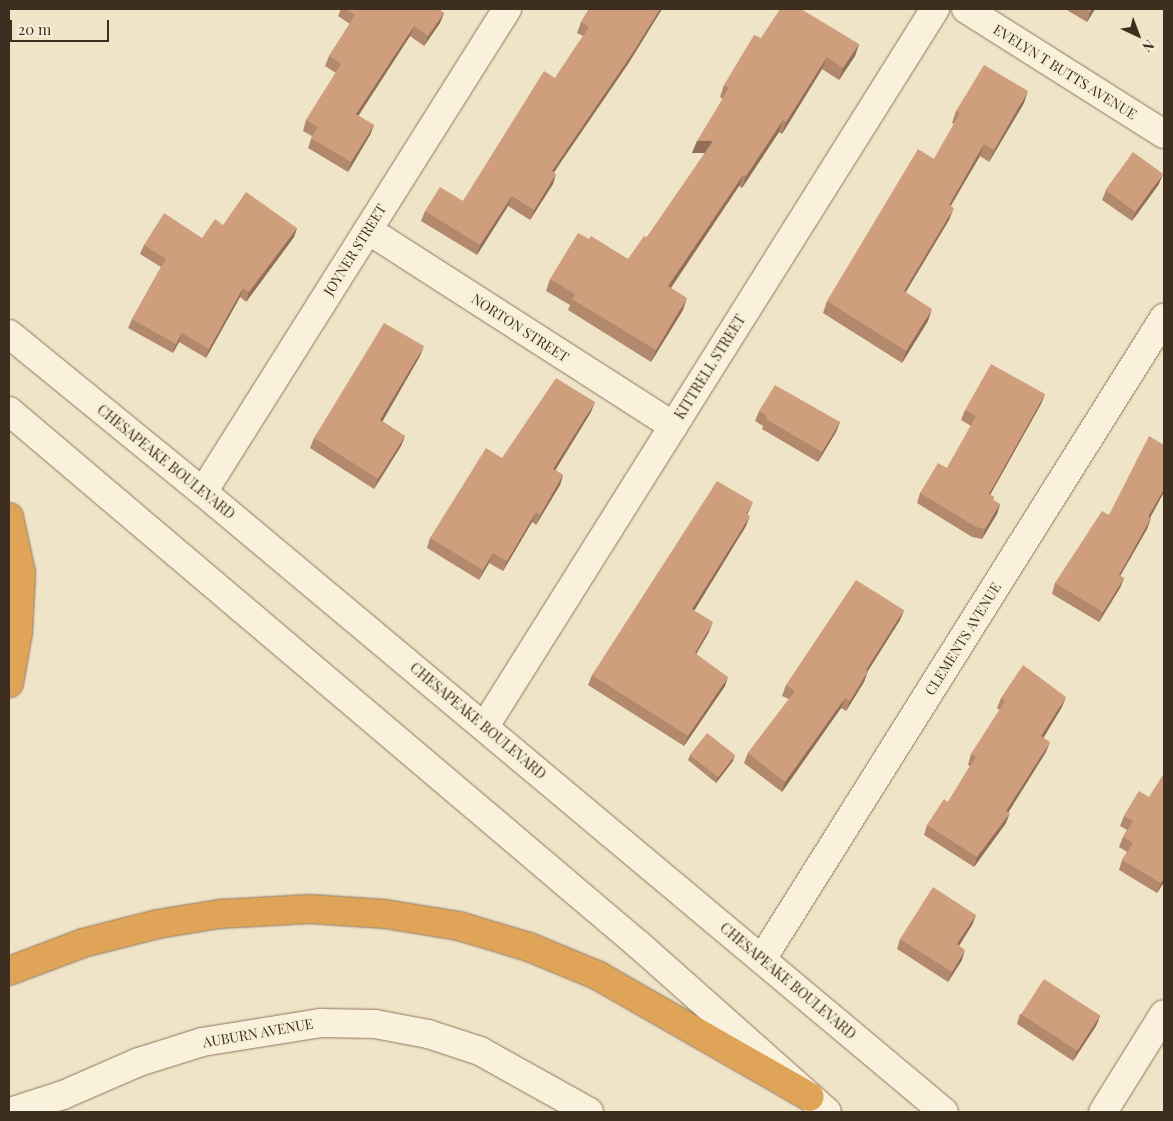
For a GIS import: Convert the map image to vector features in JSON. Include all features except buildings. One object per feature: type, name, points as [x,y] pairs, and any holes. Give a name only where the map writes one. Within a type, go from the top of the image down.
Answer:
[{"type":"highway","points":[[9,517],[21,573],[18,632],[9,683]]},
{"type":"highway","points":[[9,971],[84,943],[158,924],[219,914],[310,909],[385,914],[459,926],[529,947],[597,975],[818,1105]]},
{"type":"street","name":"JOYNER STREET","points":[[203,492],[507,9]]},
{"type":"street","name":"KITTRELL STREET","points":[[485,726],[935,9]]},
{"type":"street","name":"EVELYN T BUTTS AVENUE","points":[[966,9],[1164,134]]},
{"type":"street","name":"NORTON STREET","points":[[368,230],[673,426]]},
{"type":"street","name":"CLEMENTS AVENUE","points":[[762,959],[1164,318]]},
{"type":"street","name":"CHESAPEAKE BOULEVARD","points":[[9,334],[485,726],[944,1112]]},
{"type":"street","points":[[9,411],[640,945],[818,1105]]},
{"type":"street","points":[[1103,1112],[1164,1014]]},
{"type":"street","name":"AUBURN AVENUE","points":[[10,1112],[63,1095],[139,1062],[202,1042],[321,1022],[375,1024],[428,1034],[480,1052],[589,1112]]}]
